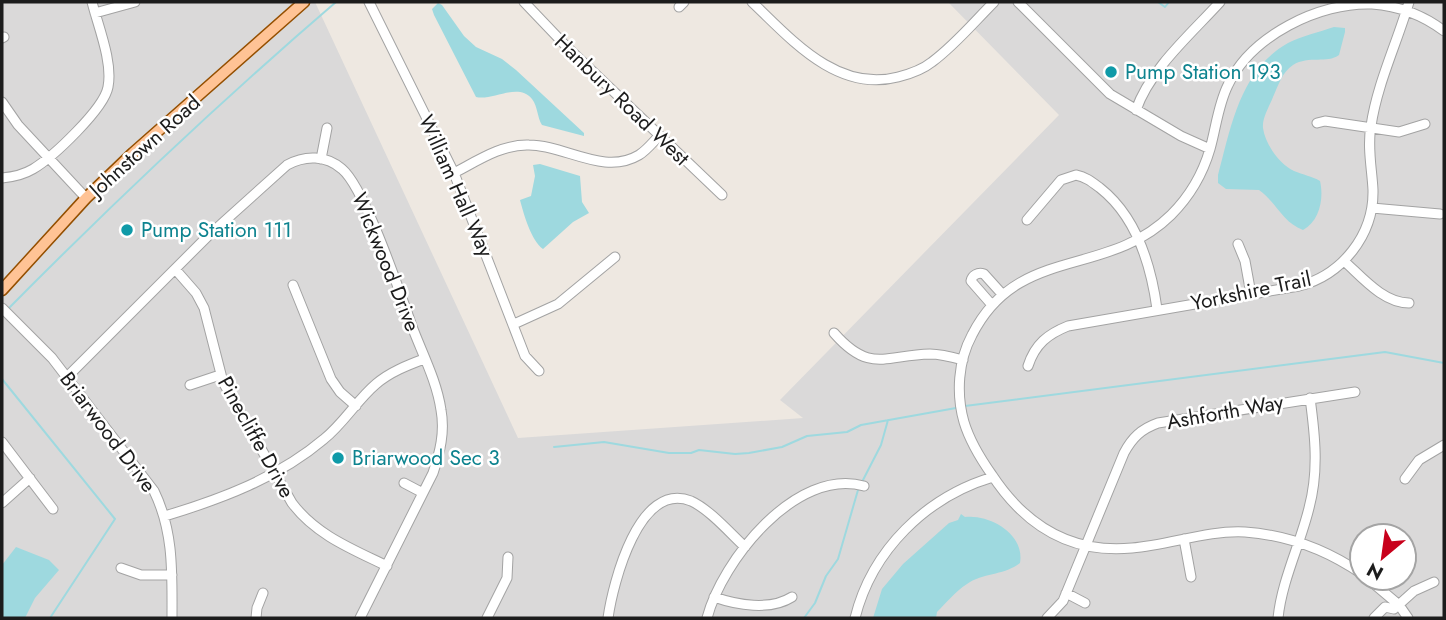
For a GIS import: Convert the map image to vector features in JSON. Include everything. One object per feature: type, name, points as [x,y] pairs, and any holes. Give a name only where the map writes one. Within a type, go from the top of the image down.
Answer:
[{"type":"main road","name":"Johnstown Road","points":[[2,290],[86,198],[133,153],[304,2]]},
{"type":"main road","name":"Johnstown Road","points":[[296,11],[311,2]]},
{"type":"street","points":[[2,178],[23,174],[48,158],[97,111],[108,89],[109,69],[92,2]]},
{"type":"street","points":[[95,13],[135,2]]},
{"type":"street","name":"William Hall Way","points":[[369,2],[454,173],[525,356],[539,371]]},
{"type":"street","name":"Hanbury Road West","points":[[524,2],[566,47],[722,195]]},
{"type":"street","points":[[752,2],[797,44],[828,66],[857,78],[880,80],[908,75],[933,62],[994,2]]},
{"type":"street","points":[[1018,2],[1103,88],[1136,110],[1210,149]]},
{"type":"street","points":[[1136,110],[1157,72],[1220,2]]},
{"type":"street","points":[[1348,566],[1299,542],[1245,532],[1228,532],[1124,549],[1086,546],[1055,535],[1033,522],[1010,501],[976,452],[964,422],[960,395],[962,359],[975,328],[1002,294],[1038,272],[1114,252],[1137,241],[1165,222],[1186,199],[1201,172],[1210,149],[1223,96],[1233,75],[1248,54],[1267,38],[1289,25],[1340,5],[1408,6],[1444,31]]},
{"type":"street","name":"Yorkshire Trail","points":[[1028,366],[1036,347],[1055,331],[1078,323],[1308,284],[1344,261],[1363,233],[1372,208],[1370,128],[1408,6]]},
{"type":"street","points":[[2,102],[18,125],[86,198]]},
{"type":"street","points":[[1317,123],[1325,121],[1399,132],[1425,124]]},
{"type":"street","points":[[66,377],[230,215],[287,165],[303,158],[321,159],[327,128]]},
{"type":"street","points":[[454,173],[497,151],[528,145],[600,161],[622,162],[641,153],[659,136]]},
{"type":"street","name":"Wickwood Drive","points":[[321,159],[341,168],[355,186],[386,258],[439,397],[443,432],[439,455],[423,493],[360,618]]},
{"type":"street","points":[[1027,220],[1061,180],[1072,175],[1081,176],[1121,207],[1132,226],[1151,271],[1157,309]]},
{"type":"street","points":[[1372,208],[1440,214]]},
{"type":"street","points":[[1238,244],[1245,261],[1251,294]]},
{"type":"street","points":[[514,324],[558,304],[615,257]]},
{"type":"street","points":[[1344,261],[1381,293],[1396,302],[1409,303]]},
{"type":"street","name":"Pinecliffe Drive","points":[[175,269],[196,293],[204,308],[220,375],[292,503],[312,525],[332,539],[387,566]]},
{"type":"street","points":[[992,304],[974,287],[971,281],[973,276],[984,274],[1002,294]]},
{"type":"street","points":[[293,285],[331,379],[340,392],[356,405]]},
{"type":"street","name":"Briarwood Drive","points":[[2,308],[66,377],[154,491],[165,516],[170,541],[172,618]]},
{"type":"street","points":[[834,333],[847,348],[874,360],[934,354],[962,359]]},
{"type":"street","points":[[165,516],[234,494],[274,472],[325,439],[383,379],[424,359]]},
{"type":"street","points":[[190,385],[220,375]]},
{"type":"street","name":"Ashforth Way","points":[[1047,618],[1059,608],[1066,593],[1124,453],[1134,437],[1145,428],[1158,423],[1355,392]]},
{"type":"street","points":[[1278,618],[1286,580],[1310,506],[1316,460],[1310,398]]},
{"type":"street","points":[[2,442],[53,509]]},
{"type":"street","points":[[1405,478],[1419,460],[1444,445]]},
{"type":"street","points":[[855,618],[875,568],[905,529],[946,497],[971,484],[993,477]]},
{"type":"street","points":[[2,502],[30,478]]},
{"type":"street","points":[[404,483],[423,493]]},
{"type":"street","points":[[707,618],[713,597],[725,574],[745,547],[777,514],[811,493],[833,485],[864,486]]},
{"type":"street","points":[[608,618],[612,594],[623,563],[643,519],[657,504],[675,498],[693,502],[745,547]]},
{"type":"street","points":[[1184,539],[1191,577]]},
{"type":"street","points":[[486,618],[507,578],[509,557]]},
{"type":"street","points":[[121,568],[141,575],[172,575]]},
{"type":"street","points":[[1396,611],[1414,591],[1434,582]]},
{"type":"street","points":[[1379,592],[1396,611]]},
{"type":"street","points":[[256,618],[263,593]]},
{"type":"street","points":[[1066,593],[1085,603]]},
{"type":"street","points":[[713,597],[747,604],[775,604],[792,597]]},
{"type":"street","points":[[1374,618],[1385,607],[1408,618]]},
{"type":"shaded area","points":[[2,2],[315,2],[518,438],[803,418],[780,400],[1059,115],[948,2],[1444,2],[1444,618],[2,618]]},
{"type":"water","points":[[438,3],[476,47],[502,59],[516,70],[584,133],[584,136],[542,125],[534,102],[526,94],[513,92],[476,97],[434,15],[432,9]]},
{"type":"water","points":[[1334,27],[1345,28],[1339,55],[1329,59],[1299,62],[1289,68],[1283,75],[1263,124],[1270,147],[1284,164],[1320,181],[1321,195],[1317,215],[1303,230],[1290,222],[1259,190],[1226,189],[1218,183],[1218,175],[1233,119],[1248,84],[1259,68],[1272,54],[1288,43]]},
{"type":"water","points":[[540,164],[580,176],[582,202],[589,213],[573,222],[543,249],[532,233],[520,200],[531,196],[535,176],[533,165]]},
{"type":"water","points":[[961,514],[965,517],[985,519],[1004,528],[1017,543],[1020,563],[1007,570],[973,580],[937,612],[936,618],[873,618],[882,589],[903,564],[949,523],[958,520]]},
{"type":"water","points":[[16,547],[49,560],[59,570],[35,598],[25,618],[2,618],[2,565]]},
{"type":"waterway","points":[[9,308],[170,152],[336,2]]},
{"type":"waterway","points":[[1158,2],[1165,7],[1169,2]]},
{"type":"waterway","points":[[965,406],[1385,352],[1444,363]]},
{"type":"waterway","points":[[2,379],[115,519],[50,618]]},
{"type":"waterway","points":[[554,447],[604,442],[669,453],[691,453],[699,450],[749,453],[782,447],[807,436],[847,432],[861,425],[956,408]]},
{"type":"waterway","points":[[863,480],[881,445],[888,420]]},
{"type":"waterway","points":[[804,618],[838,559],[858,490]]},
{"type":"place","name":"Pump Station 193","points":[[1111,72]]},
{"type":"place","name":"Pump Station 111","points":[[127,230]]},
{"type":"place","name":"Briarwood Sec 3","points":[[338,458]]}]
